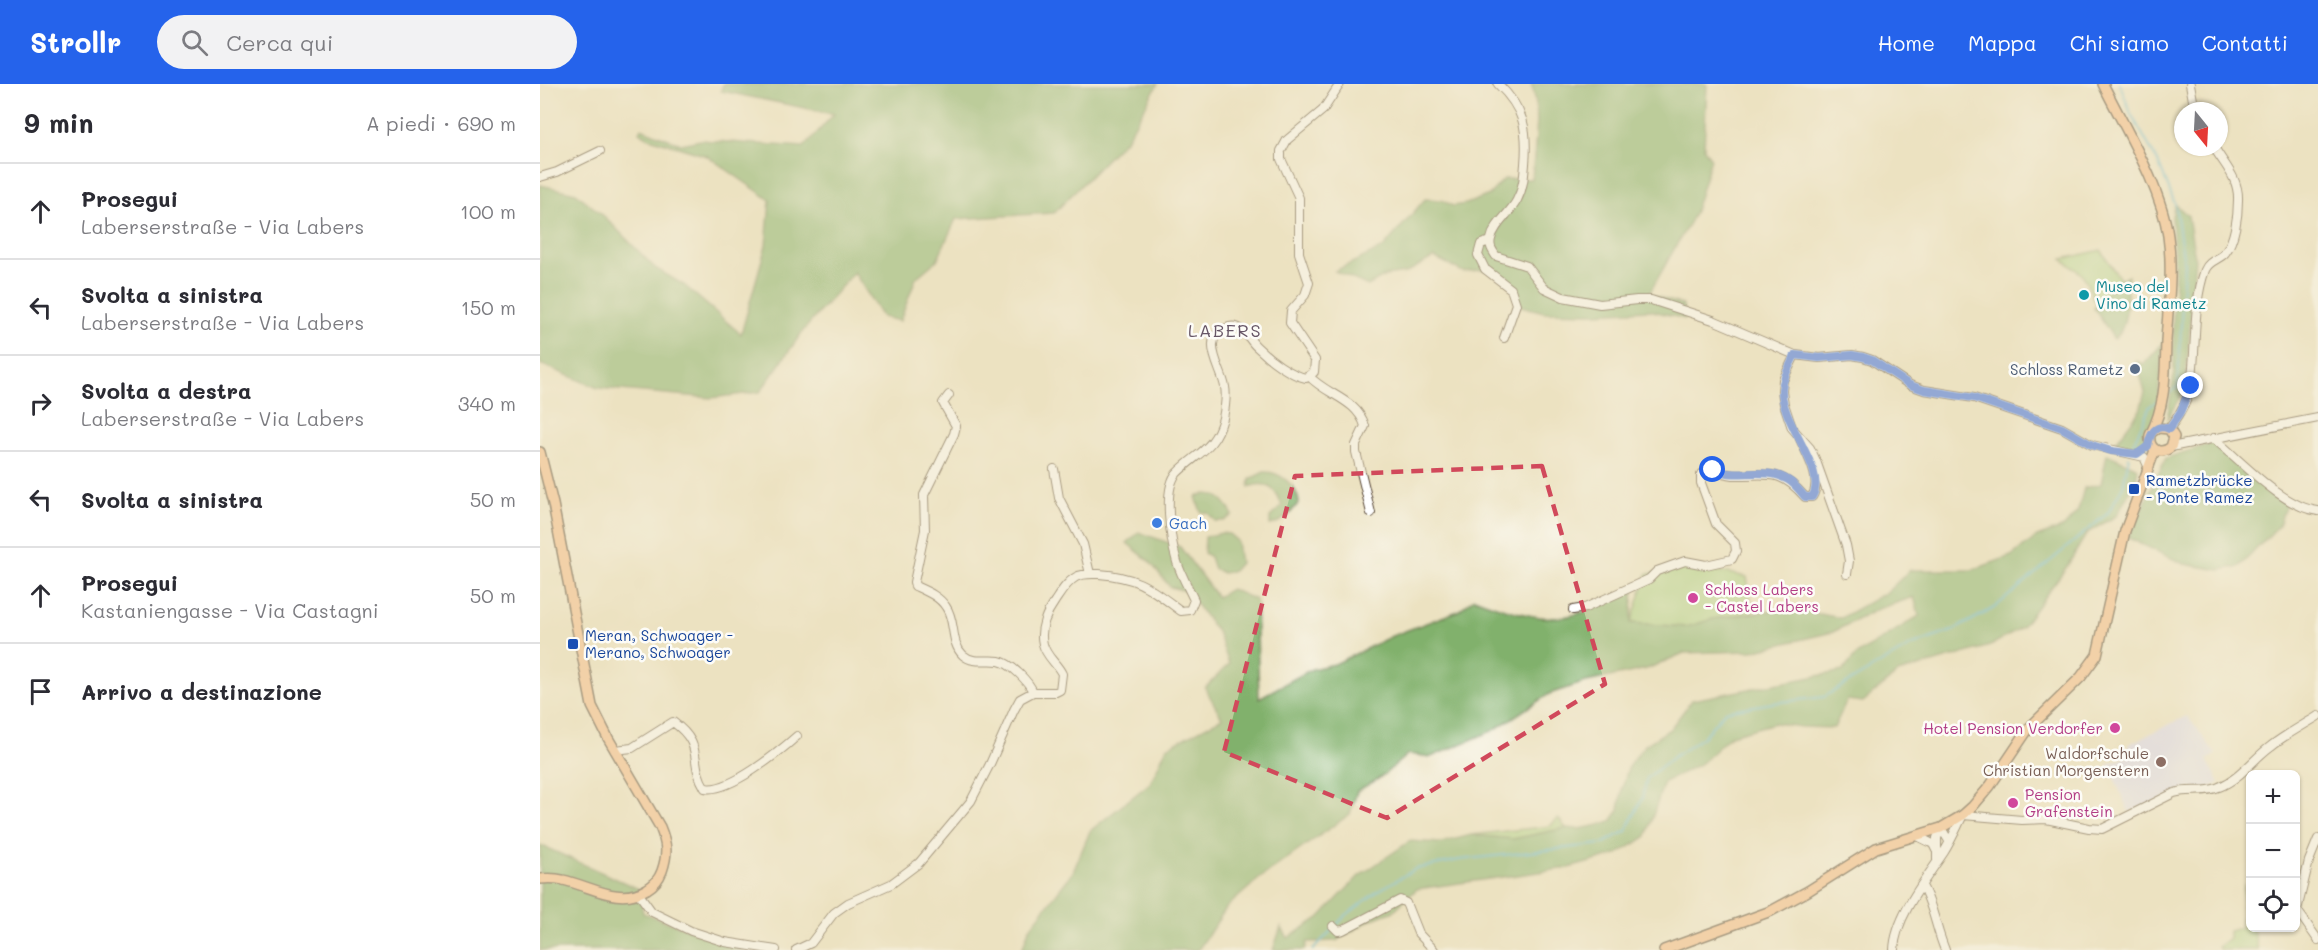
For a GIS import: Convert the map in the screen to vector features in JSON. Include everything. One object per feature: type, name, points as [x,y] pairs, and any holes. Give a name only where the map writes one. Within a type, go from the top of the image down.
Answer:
[{"type":"main road","points":[[2103,84],[2152,185],[2164,217],[2170,265],[2164,384],[2161,410],[2151,436],[2151,445],[2164,450]]},
{"type":"main road","points":[[1664,950],[1771,911],[1818,885],[1876,848],[1941,828],[1963,815],[1990,786],[2029,728],[2081,677],[2097,654],[2125,531],[2148,473],[2164,450],[2174,441],[2161,410]]},
{"type":"main road","points":[[2151,436],[2158,428],[2169,430]]},
{"type":"main road","points":[[540,452],[555,515],[592,706],[667,843],[667,856],[660,875],[652,885],[639,894],[612,895],[561,879],[540,879]]},
{"type":"street","points":[[796,950],[811,943],[834,913],[848,903],[891,884],[919,863],[970,801],[1020,699],[1033,692],[1060,690],[1062,674],[1042,643],[1045,619],[1069,582],[1080,575],[1090,574],[1130,579],[1151,589],[1181,611],[1190,610],[1194,600],[1176,559],[1168,492],[1175,476],[1206,450],[1215,439],[1221,426],[1226,387],[1214,354],[1215,338],[1222,331],[1231,327],[1243,331],[1257,347],[1296,376],[1306,378],[1314,372],[1315,360],[1290,323],[1291,311],[1305,295],[1309,283],[1299,253],[1299,198],[1281,159],[1281,151],[1287,140],[1323,110],[1340,84]]},
{"type":"street","points":[[1498,84],[1514,101],[1522,116],[1527,141],[1521,192],[1490,241],[1496,256],[1527,266],[1544,288],[1563,297],[1600,304],[1645,299],[1713,320],[1795,355],[1819,358],[1852,355],[1863,357],[1872,360],[1910,385],[1924,390],[1974,398],[2062,428],[2092,445],[2111,451],[2140,455],[2198,441],[2318,418]]},
{"type":"street","points":[[2190,84],[2193,102]]},
{"type":"street","points":[[540,177],[600,151]]},
{"type":"street","points":[[2198,441],[2178,438],[2169,430],[2179,415],[2191,386],[2199,300],[2205,271],[2209,263],[2224,254],[2231,242],[2238,208],[2237,186],[2219,156]]},
{"type":"street","points":[[1490,241],[1481,244],[1478,255],[1485,270],[1511,289],[1516,304],[1504,338]]},
{"type":"street","points":[[1795,355],[1783,381],[1782,391],[1788,418],[1792,428],[1810,448],[1846,544],[1849,561],[1847,574]]},
{"type":"street","points":[[1309,376],[1317,384],[1347,402],[1364,421],[1365,426],[1356,445],[1356,452],[1371,513]]},
{"type":"street","points":[[949,395],[943,403],[956,426],[924,495],[925,530],[915,586],[937,597],[945,605],[953,626],[956,645],[963,655],[973,660],[1005,663],[1025,680],[1033,692]]},
{"type":"street","points":[[1573,610],[1593,604],[1649,579],[1657,571],[1685,561],[1706,565],[1732,559],[1736,551],[1735,543],[1716,524],[1701,483],[1701,474],[1706,470],[1713,470],[1724,474],[1770,474],[1788,479],[1805,497],[1812,497],[1816,490],[1815,476],[1799,436]]},
{"type":"street","points":[[2140,455],[2148,446],[2151,436]]},
{"type":"street","points":[[2214,438],[2274,491],[2297,506],[2318,511]]},
{"type":"street","points":[[2140,455],[2148,473]]},
{"type":"street","points":[[1054,470],[1059,498],[1083,544],[1090,574]]},
{"type":"street","points":[[1894,950],[1898,930],[1937,857],[1963,815],[2022,820],[2046,819],[2102,829],[2182,790],[2209,791],[2225,785],[2269,747],[2318,716]]},
{"type":"street","points":[[615,750],[632,748],[673,722],[690,737],[695,751],[699,777],[705,788],[710,789],[725,785],[768,761],[797,736]]},
{"type":"street","points":[[1941,828],[1949,841]]},
{"type":"street","points":[[1937,857],[1937,838],[1941,828]]},
{"type":"street","points":[[1917,836],[1933,844],[1937,857]]},
{"type":"street","points":[[2318,839],[2309,861],[2297,910],[2318,940]]},
{"type":"street","points":[[1922,886],[1927,894],[1936,930],[1945,950]]},
{"type":"street","points":[[639,894],[652,912],[692,931],[725,942],[776,950]]},
{"type":"street","points":[[1335,928],[1343,930],[1400,900],[1406,903],[1418,933],[1434,950]]},
{"type":"highlighted area","points":[[1542,466],[1605,684],[1387,818],[1224,752],[1295,476]]},
{"type":"shaded area","name":"Waldorfschule Christian Morgenstern","points":[[2187,716],[2216,754],[2207,760],[2220,783],[2205,789],[2190,788],[2129,812],[2108,764],[2129,756],[2129,744]]},
{"type":"green space","points":[[723,84],[1158,84],[1127,138],[1054,213],[956,219],[937,260],[916,278],[900,321],[882,317],[854,272],[803,331],[760,392],[711,398],[598,388],[540,364],[540,185],[576,193],[605,217],[655,268],[684,285],[741,334],[766,245],[770,200],[707,156],[649,138],[639,132],[641,128],[681,144],[700,140],[804,147],[834,114],[721,91]]},
{"type":"green space","points":[[1531,84],[1707,84],[1704,149],[1711,159],[1694,214],[1649,294],[1683,305],[1685,319],[1649,310],[1594,313],[1544,312],[1521,306],[1512,283],[1490,269],[1463,272],[1434,257],[1406,273],[1385,276],[1368,286],[1335,271],[1383,248],[1425,199],[1442,200],[1453,206],[1466,204],[1489,195],[1504,179],[1532,179],[1537,118]]},
{"type":"green space","points":[[2175,204],[2188,216],[2195,258],[2185,388],[2167,420],[2174,374],[2175,277],[2172,217]]},
{"type":"green space","points":[[2101,250],[2120,279],[2097,307],[2083,275],[2062,259]]},
{"type":"green space","points":[[2128,275],[2125,318],[2119,334],[2114,339],[2094,308],[2120,279]]},
{"type":"green space","points":[[2163,343],[2157,415],[2145,447],[2134,451],[2114,448],[2115,443],[2140,410],[2145,392],[2136,361],[2144,364]]},
{"type":"green space","points":[[2213,443],[2248,475],[2286,504],[2279,525],[2240,566],[2220,570],[2184,564],[2128,538],[2166,458]]},
{"type":"green space","points":[[2107,454],[2138,468],[2136,481],[2116,516],[2087,533],[2068,565],[2022,627],[1990,646],[1898,673],[1863,702],[1847,700],[1834,728],[1775,723],[1731,735],[1702,763],[1664,782],[1646,837],[1616,855],[1569,868],[1417,889],[1392,912],[1372,919],[1336,941],[1307,942],[1305,950],[1273,950],[1281,927],[1288,938],[1319,918],[1359,876],[1410,841],[1441,843],[1471,835],[1513,839],[1566,828],[1579,829],[1611,821],[1619,810],[1629,765],[1645,745],[1670,729],[1692,700],[1843,671],[1856,655],[1919,616],[1914,597],[1878,609],[1833,632],[1752,651],[1684,653],[1647,669],[1586,682],[1549,694],[1494,730],[1431,757],[1408,754],[1380,778],[1357,791],[1350,814],[1260,878],[1227,907],[1198,950],[1022,950],[1029,929],[1073,872],[1090,831],[1150,783],[1167,747],[1222,718],[1205,688],[1229,664],[1218,633],[1186,591],[1170,587],[1150,562],[1127,543],[1139,532],[1180,547],[1217,597],[1231,589],[1256,600],[1259,698],[1312,669],[1335,664],[1392,636],[1458,611],[1474,598],[1522,614],[1551,618],[1583,612],[1634,591],[1631,623],[1687,627],[1713,619],[1788,608],[1841,618],[1887,592],[1910,570],[1972,570],[2011,556],[2037,537],[2064,527],[2078,511],[2084,488],[2101,484]]},
{"type":"green space","points":[[1264,472],[1276,474],[1287,481],[1295,490],[1299,502],[1283,519],[1270,525],[1270,517],[1282,506],[1276,494],[1266,485],[1249,487],[1250,479]]},
{"type":"green space","points":[[1203,494],[1214,495],[1221,499],[1233,515],[1224,521],[1215,521],[1208,513],[1201,512],[1196,497]]},
{"type":"green space","points":[[1221,533],[1229,534],[1237,541],[1240,563],[1233,571],[1223,573],[1214,569],[1210,557],[1204,553],[1205,537]]},
{"type":"green space","points":[[1685,564],[1747,577],[1753,612],[1713,619],[1687,627],[1631,623],[1647,574],[1668,571]]},
{"type":"green space","points":[[1558,818],[1566,828],[1513,839],[1471,835],[1550,826]]},
{"type":"green space","points":[[540,845],[639,889],[643,913],[745,950],[540,950]]},
{"type":"green space","points":[[2244,884],[2246,932],[2254,932],[2258,950],[2220,950],[2218,947],[2229,938],[2229,931],[2241,928]]},
{"type":"waterway","points":[[2120,84],[2131,114],[2158,162],[2175,204],[2184,263],[2178,387],[2166,395]]},
{"type":"waterway","points":[[2130,451],[2150,406],[2159,400]]},
{"type":"waterway","points":[[1313,950],[1345,916],[1378,891],[1415,869],[1459,860],[1602,844],[1626,831],[1642,799],[1647,778],[1703,737],[1725,711],[1824,697],[1910,646],[1952,631],[1994,608],[2108,513],[2123,486],[2129,457]]},
{"type":"place","name":"Museo del Vino di Rametz","points":[[2084,295]]},
{"type":"place","name":"Schloss Rametz","points":[[2135,369]]},
{"type":"place","name":"Rametzbrücke - Ponte Ramez","points":[[2134,489]]},
{"type":"place","name":"Gach","points":[[1157,523]]},
{"type":"place","name":"Schloss Labers - Castel Labers","points":[[1693,598]]},
{"type":"place","name":"Meran, Schwoager - Merano, Schwoager","points":[[573,644]]},
{"type":"place","name":"Hotel Pension Verdorfer","points":[[2115,728]]},
{"type":"place","name":"Waldorfschule Christian Morgenstern","points":[[2161,762]]},
{"type":"place","name":"Pension Grafenstein","points":[[2013,803]]},
{"type":"district","name":"LABERS","points":[[1225,330]]},
{"type":"route","points":[[1713,470],[1738,475],[1770,474],[1788,479],[1805,497],[1812,497],[1816,490],[1815,476],[1799,436],[1792,428],[1788,418],[1782,391],[1783,381],[1795,355],[1819,358],[1852,355],[1863,357],[1872,360],[1910,385],[1924,390],[1974,398],[2062,428],[2092,445],[2111,451],[2137,454],[2148,446],[2150,435],[2155,429],[2162,427],[2169,429],[2179,415],[2191,386]]}]
